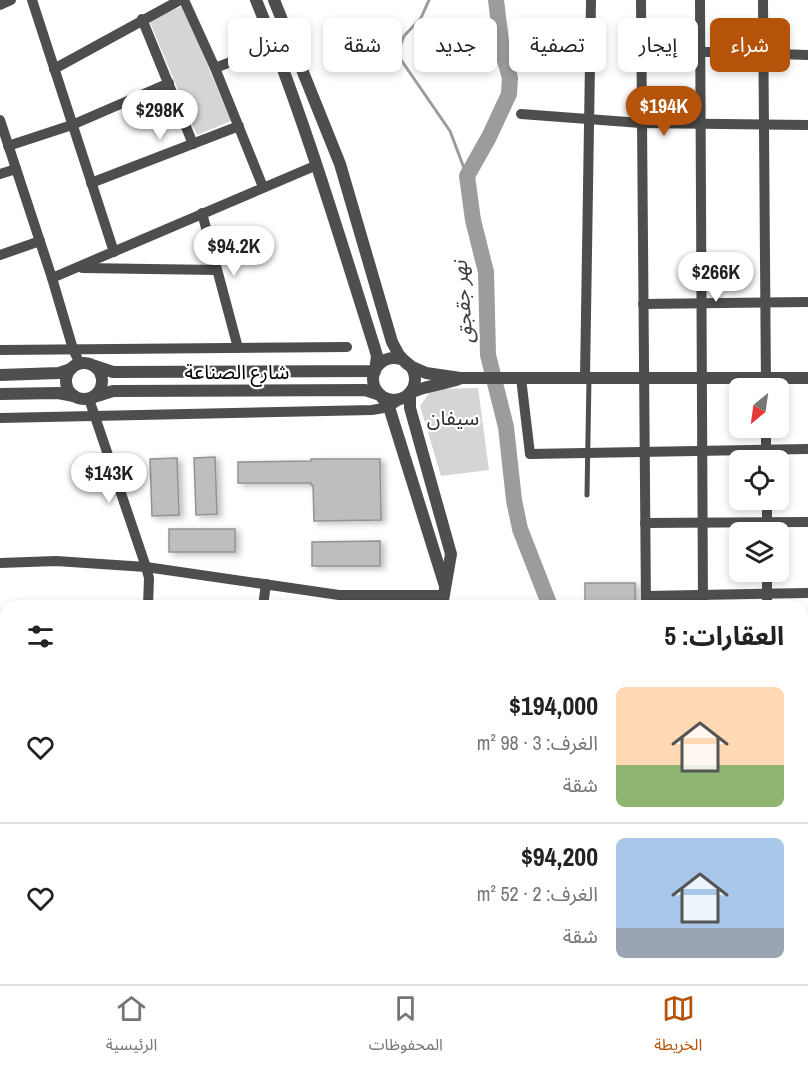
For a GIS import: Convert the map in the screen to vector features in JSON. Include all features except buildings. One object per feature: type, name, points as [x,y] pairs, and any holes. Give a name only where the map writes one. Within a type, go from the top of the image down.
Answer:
[{"type":"street","points":[[0,5],[11,0]]},
{"type":"street","points":[[32,0],[114,252]]},
{"type":"street","points":[[54,69],[142,19],[182,0],[215,68],[263,187]]},
{"type":"street","points":[[256,0],[263,18]]},
{"type":"street","points":[[274,0],[340,164],[392,342],[399,355],[409,365],[415,378],[413,387],[399,400]]},
{"type":"street","points":[[587,378],[591,0]]},
{"type":"street","points":[[641,0],[641,18]]},
{"type":"street","points":[[700,0],[703,600],[767,593],[808,592]]},
{"type":"street","points":[[763,0],[763,18]]},
{"type":"street","points":[[142,19],[193,144]]},
{"type":"street","points":[[700,52],[710,52]]},
{"type":"street","points":[[790,55],[808,55]]},
{"type":"street","points":[[215,68],[228,63]]},
{"type":"street","points":[[283,72],[375,349],[374,384],[380,395],[399,400],[410,408],[451,554],[444,596]]},
{"type":"street","points":[[642,72],[646,600]]},
{"type":"street","points":[[763,72],[766,378]]},
{"type":"street","points":[[8,146],[72,125],[169,82]]},
{"type":"street","points":[[521,114],[641,123],[808,125]]},
{"type":"street","points":[[0,120],[73,349],[75,366],[66,383],[70,393],[74,396]]},
{"type":"street","points":[[91,183],[239,126]]},
{"type":"street","points":[[52,278],[316,165]]},
{"type":"street","points":[[0,174],[16,169]]},
{"type":"street","points":[[202,213],[238,348]]},
{"type":"street","points":[[0,255],[40,241]]},
{"type":"street","points":[[76,268],[217,270]]},
{"type":"street","points":[[643,304],[808,302]]},
{"type":"street","points":[[0,350],[347,347]]},
{"type":"street","points":[[375,371],[380,364],[389,359],[399,359],[426,373],[460,378],[702,378],[729,380]]},
{"type":"street","points":[[0,375],[59,373],[75,366],[90,364],[113,372],[375,371]]},
{"type":"street","points":[[0,394],[58,393],[91,398],[98,394],[102,385],[101,374],[95,366]]},
{"type":"street","points":[[0,418],[372,410],[399,400],[425,386],[444,384],[460,378]]},
{"type":"street","points":[[517,378],[530,454],[702,451],[729,453]]},
{"type":"street","points":[[789,380],[808,378]]},
{"type":"street","name":"شارع الصناعة","points":[[91,398],[112,391],[365,390],[380,395]]},
{"type":"street","points":[[91,398],[94,416],[146,567],[149,578],[148,600]]},
{"type":"street","points":[[399,400],[444,596]]},
{"type":"street","points":[[789,452],[808,449]]},
{"type":"street","points":[[789,525],[808,522]]},
{"type":"street","points":[[645,523],[729,525]]},
{"type":"street","points":[[0,563],[56,561],[146,567],[266,584],[339,600],[444,596]]},
{"type":"street","points":[[767,582],[767,600]]},
{"type":"street","points":[[264,600],[266,584]]},
{"type":"lane","points":[[587,378],[587,495]]},
{"type":"green space","points":[[183,6],[231,121],[197,135],[149,20]]},
{"type":"green space","name":"سيفان","points":[[478,388],[489,470],[441,476],[420,406],[432,389]]},
{"type":"waterway","points":[[429,0],[421,18],[404,36],[397,54],[450,131],[467,176]]},
{"type":"waterway","name":"نهر جقجق","points":[[496,0],[502,50],[510,78],[509,94],[489,137],[467,176],[473,220],[486,272],[488,355],[506,427],[514,500],[520,529],[548,600]]}]
